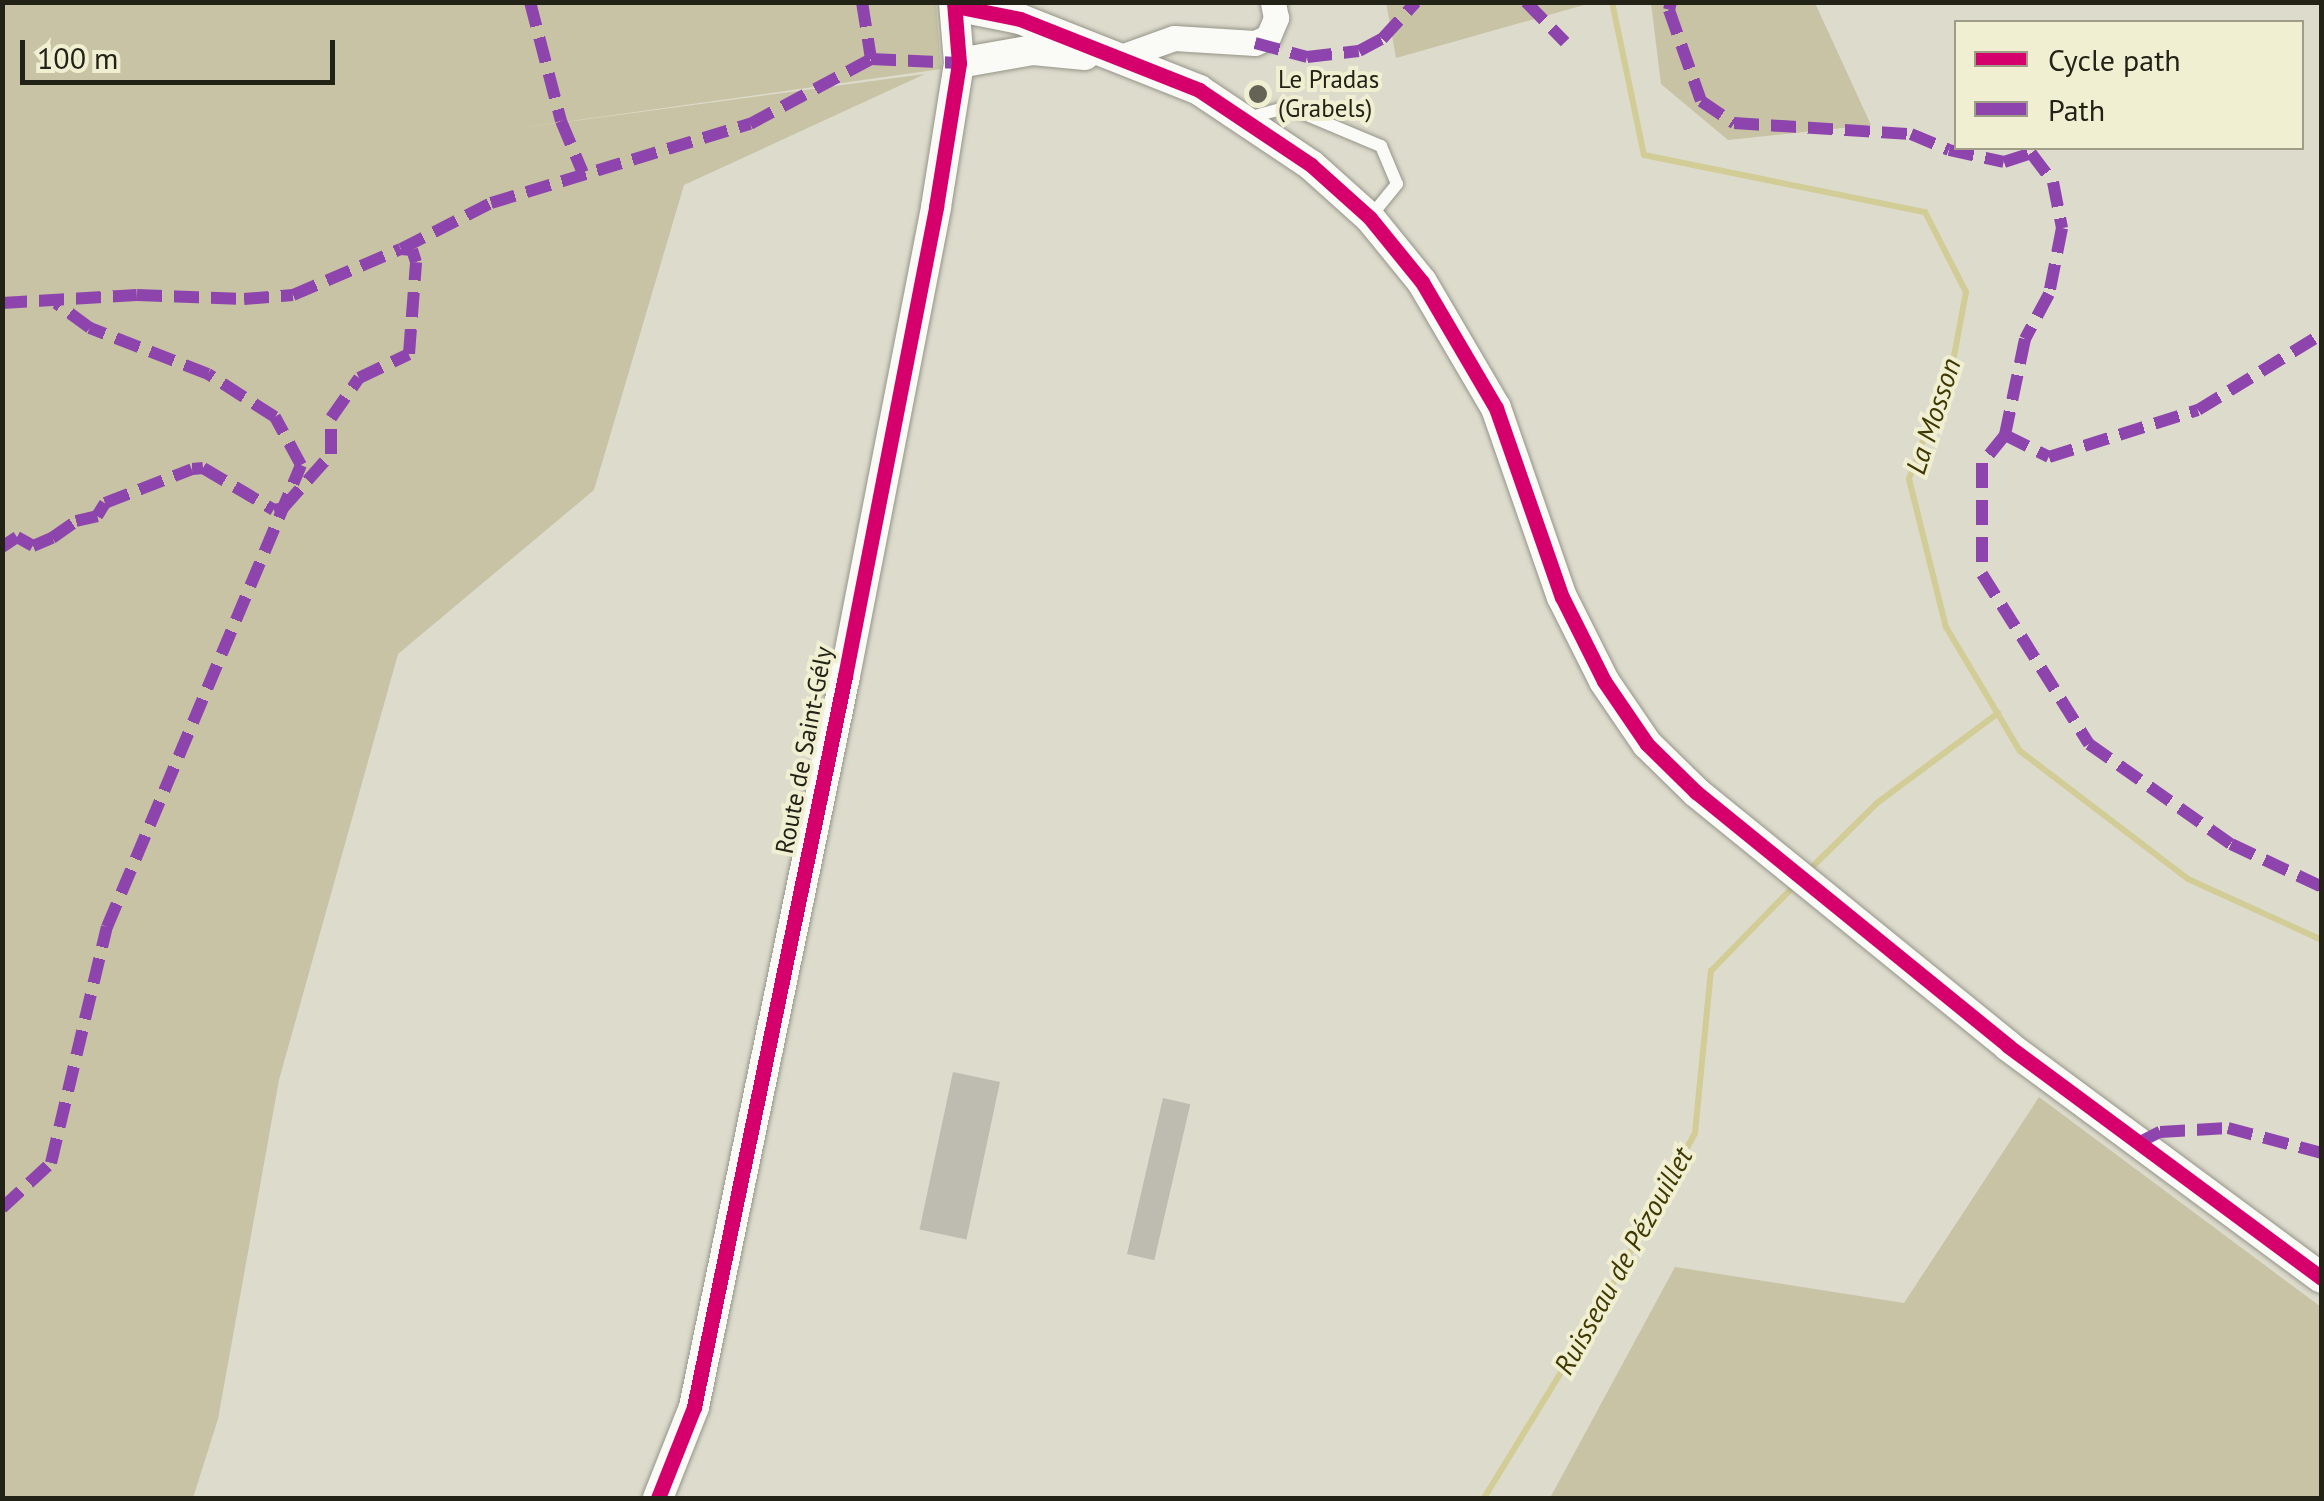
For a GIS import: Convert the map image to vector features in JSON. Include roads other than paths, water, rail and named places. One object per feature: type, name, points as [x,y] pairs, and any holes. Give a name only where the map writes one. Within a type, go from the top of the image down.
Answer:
[{"type":"street","points":[[959,64],[1033,50],[1118,58],[1174,38],[1256,44],[1268,37],[1276,18],[1273,2]]},
{"type":"street","points":[[954,4],[1020,19],[1199,90],[1310,165],[1370,218],[1422,282],[1496,408],[1549,565],[1604,682],[1646,744],[1696,792],[2008,1046],[2322,1278]]},
{"type":"street","name":"Route de Saint-Gély","points":[[658,1498],[694,1407],[845,676],[936,208],[959,64],[954,4]]},
{"type":"lane","points":[[1245,120],[1288,107],[1382,146],[1397,184],[1370,218]]},
{"type":"waterway","name":"La Mosson","points":[[1612,2],[1644,155],[1925,212],[1966,292],[1954,356],[1909,479],[1946,627],[2020,751],[2188,879],[2322,940]]},
{"type":"waterway","name":"Ruisseau de Pézouillet","points":[[1806,873],[1877,803],[1998,713]]},
{"type":"waterway","name":"Ruisseau de Pézouillet","points":[[1484,1498],[1592,1322],[1695,1133],[1711,971],[1794,886]]},
{"type":"place","name":"Le Pradas (Grabels)","points":[[1258,94]]}]
